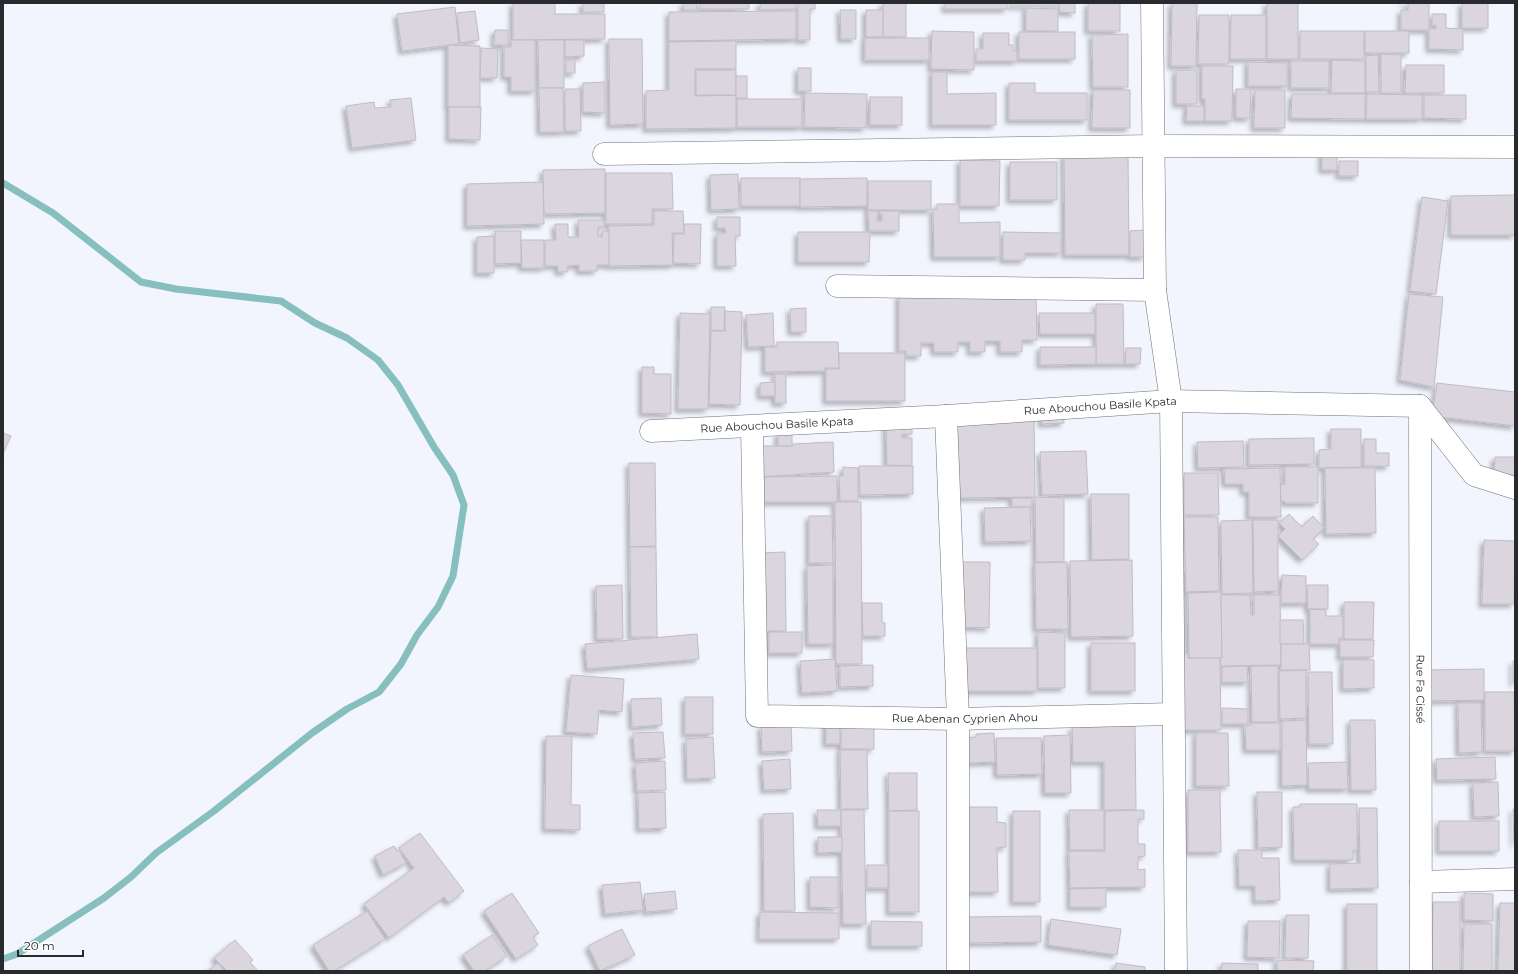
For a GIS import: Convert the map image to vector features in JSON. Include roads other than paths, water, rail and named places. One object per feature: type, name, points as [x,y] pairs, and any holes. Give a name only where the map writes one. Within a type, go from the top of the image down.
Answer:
[{"type":"street","points":[[1152,3],[1152,146],[1155,290],[1171,401],[1176,971]]},
{"type":"street","points":[[604,154],[1152,146],[1515,147]]},
{"type":"street","points":[[838,286],[1155,290]]},
{"type":"street","name":"Rue Abouchou Basile Kpata","points":[[652,431],[946,416],[1171,401],[1420,406]]},
{"type":"street","points":[[1420,406],[1474,475],[1515,488]]},
{"type":"street","name":"Rue Fa Cissé","points":[[1420,406],[1421,971]]},
{"type":"street","points":[[946,416],[958,719],[958,971]]},
{"type":"street","name":"Rue Abenan Cyprien Ahou","points":[[752,427],[757,716],[958,719],[1173,714]]},
{"type":"street","points":[[1421,882],[1515,879]]},
{"type":"waterway","points":[[3,183],[53,213],[141,282],[176,289],[281,301],[315,323],[347,338],[378,360],[398,385],[434,447],[453,475],[464,505],[453,576],[438,607],[417,635],[401,664],[379,692],[347,709],[312,733],[214,811],[156,853],[131,877],[104,898],[17,954],[3,959]]}]
